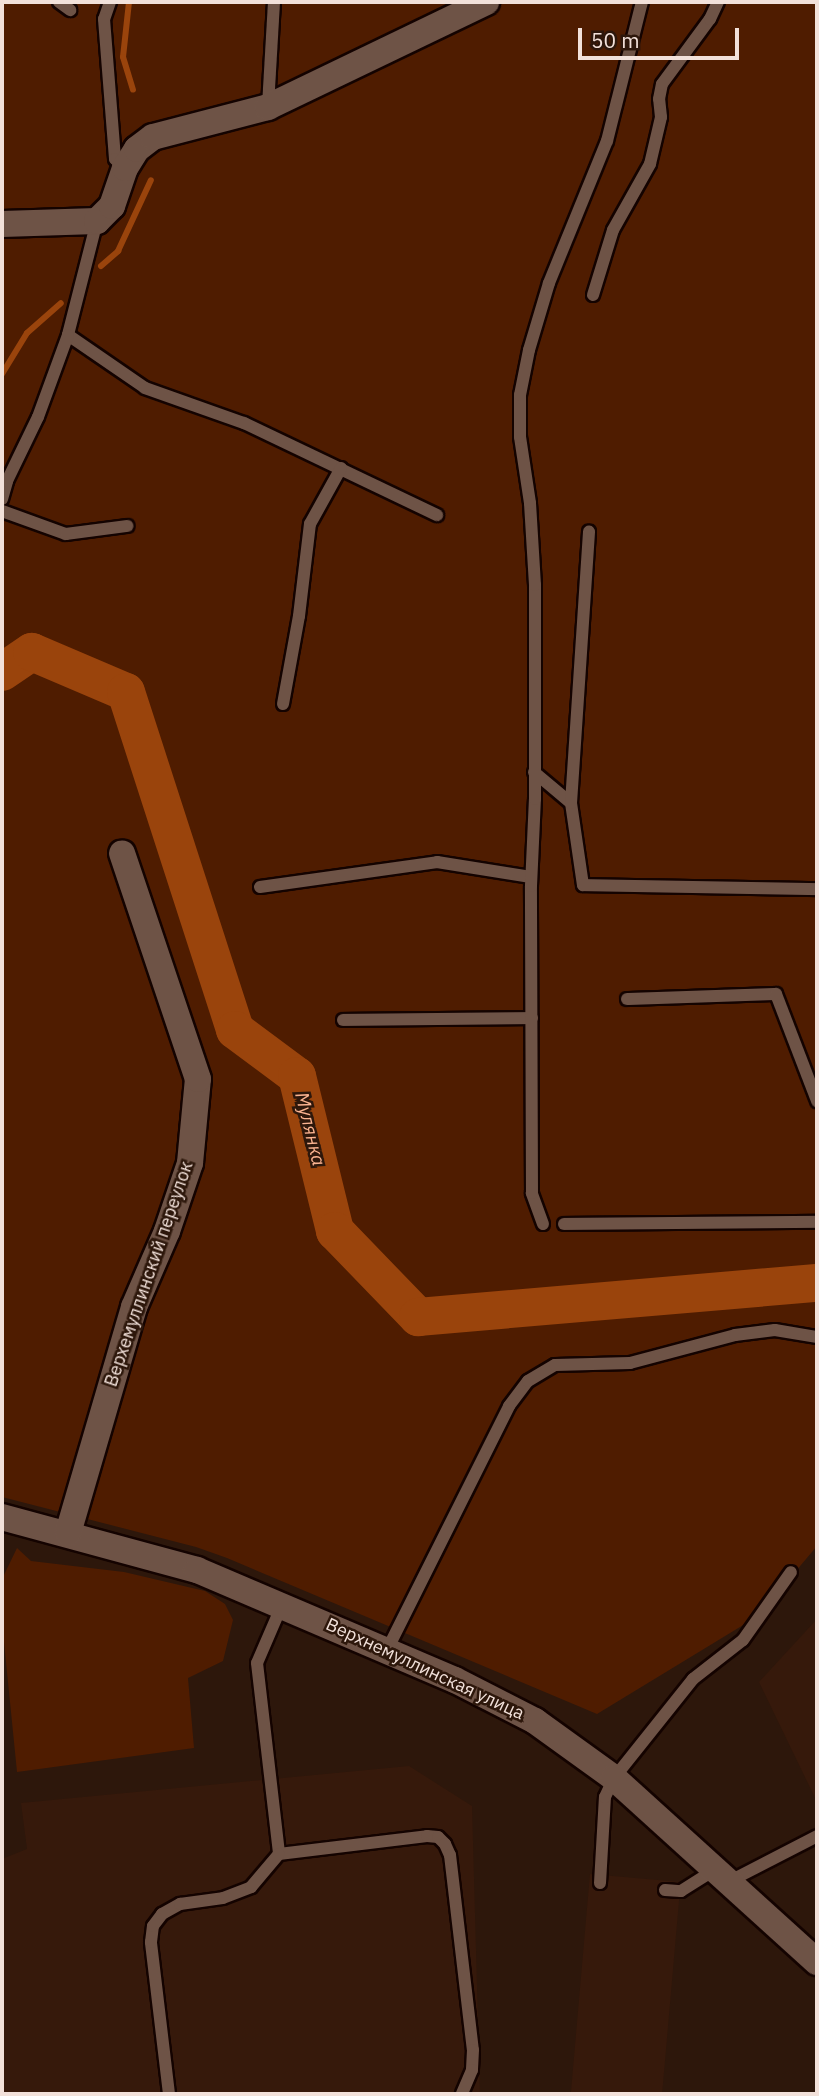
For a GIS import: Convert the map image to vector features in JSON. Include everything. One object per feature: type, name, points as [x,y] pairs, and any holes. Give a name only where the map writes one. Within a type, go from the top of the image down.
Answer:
[{"type":"street","points":[[2,224],[97,221],[113,206],[125,168],[137,149],[153,137],[268,107],[486,2]]},
{"type":"street","name":"Верхемуллинский переулок","points":[[68,1533],[134,1307],[167,1231],[190,1163],[198,1079],[122,853]]},
{"type":"street","name":"Верхнемуллинская улица","points":[[2,1517],[197,1570],[387,1650],[535,1721],[614,1778],[817,1962]]},
{"type":"lane","points":[[59,2],[70,10]]},
{"type":"lane","points":[[110,2],[104,19],[115,159],[125,168]]},
{"type":"lane","points":[[268,107],[274,2]]},
{"type":"lane","points":[[542,1224],[532,1193],[531,877],[535,585],[530,503],[520,438],[520,395],[529,350],[549,283],[607,141],[642,2]]},
{"type":"lane","points":[[593,295],[613,230],[650,164],[661,117],[659,99],[662,84],[710,19],[718,2]]},
{"type":"lane","points":[[2,499],[7,481],[38,417],[68,335],[97,221]]},
{"type":"lane","points":[[68,335],[145,388],[244,423],[437,515]]},
{"type":"lane","points":[[283,704],[299,617],[310,524],[341,468]]},
{"type":"lane","points":[[2,511],[66,534],[127,526]]},
{"type":"lane","points":[[589,532],[572,803],[583,885],[817,889]]},
{"type":"lane","points":[[534,772],[572,803]]},
{"type":"lane","points":[[260,887],[437,862],[531,877]]},
{"type":"lane","points":[[627,999],[776,994],[817,1101]]},
{"type":"lane","points":[[343,1020],[532,1018]]},
{"type":"lane","points":[[564,1224],[817,1222]]},
{"type":"lane","points":[[387,1650],[509,1406],[528,1381],[555,1365],[630,1363],[735,1335],[775,1331],[807,1333],[817,1337]]},
{"type":"lane","points":[[600,1882],[605,1797],[614,1778],[693,1679],[743,1640],[791,1572]]},
{"type":"lane","points":[[279,1854],[257,1663],[282,1604]]},
{"type":"lane","points":[[169,2094],[151,1942],[153,1926],[162,1914],[180,1903],[223,1898],[244,1891],[279,1854],[427,1836],[439,1838],[446,1844],[450,1855],[473,2050],[472,2070],[462,2094]]},
{"type":"lane","points":[[665,1890],[681,1891],[817,1836]]},
{"type":"shaded area","points":[[2,2],[817,2],[817,1546],[758,1616],[597,1714],[227,1558],[196,1547],[2,1497]]},
{"type":"shaded area","points":[[17,1548],[31,1561],[124,1572],[205,1591],[225,1604],[233,1620],[223,1661],[188,1678],[194,1748],[17,1772],[2,1622],[2,1579]]},
{"type":"shaded area","points":[[817,1619],[817,1802],[759,1682]]},
{"type":"shaded area","points":[[409,1766],[472,1806],[480,2094],[2,2094],[2,1859],[27,1849],[21,1803]]},
{"type":"shaded area","points":[[590,1874],[681,1882],[662,2094],[571,2094]]},
{"type":"waterway","points":[[129,2],[123,57],[133,90]]},
{"type":"waterway","points":[[101,266],[118,251],[151,180]]},
{"type":"waterway","points":[[2,374],[27,333],[61,303]]},
{"type":"waterway","name":"Мулянка","points":[[2,672],[32,652],[126,692],[235,1030],[297,1076],[335,1231],[418,1317],[817,1283]]}]
